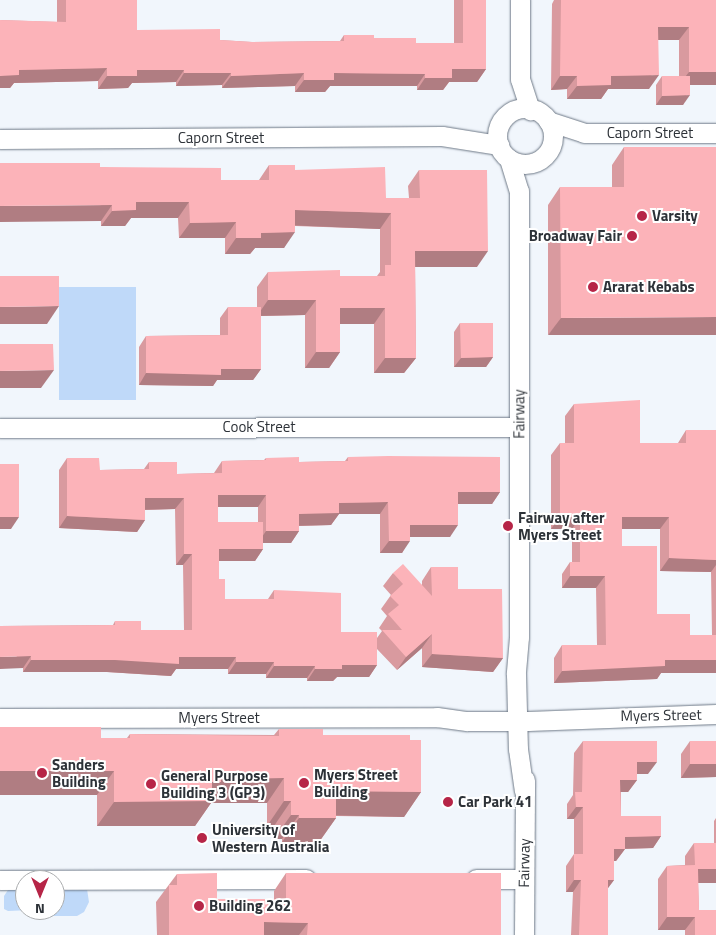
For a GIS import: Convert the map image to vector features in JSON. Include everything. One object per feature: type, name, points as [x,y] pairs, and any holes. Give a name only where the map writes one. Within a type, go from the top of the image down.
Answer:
[{"type":"street","points":[[520,0],[520,78],[530,110],[548,121],[554,138],[552,146],[534,163],[526,164],[504,152],[504,119],[520,78]]},
{"type":"street","points":[[504,119],[530,110]]},
{"type":"street","name":"Caporn Street","points":[[442,136],[504,119]]},
{"type":"street","name":"Caporn Street","points":[[548,121],[584,133],[716,133]]},
{"type":"street","name":"Caporn Street","points":[[552,146],[584,133]]},
{"type":"street","name":"Caporn Street","points":[[0,139],[442,136],[504,152]]},
{"type":"street","name":"Fairway","points":[[504,152],[519,190],[519,637],[524,791],[524,935]]},
{"type":"street","name":"Fairway","points":[[519,190],[534,163]]},
{"type":"street","name":"Cook Street","points":[[0,428],[519,427]]},
{"type":"street","name":"Myers Street","points":[[0,718],[716,714]]},
{"type":"street","points":[[458,879],[524,878]]},
{"type":"street","points":[[0,880],[327,879]]},
{"type":"shaded area","points":[[59,287],[136,287],[136,400],[59,400]]},
{"type":"shaded area","points":[[65,888],[87,889],[89,902],[84,912],[77,916],[65,916]]},
{"type":"shaded area","points":[[15,889],[15,911],[4,909],[4,896],[8,890]]},
{"type":"building","points":[[66,0],[137,0],[137,30],[220,29],[220,40],[252,42],[344,41],[344,35],[374,35],[374,38],[416,38],[416,43],[463,43],[463,0],[486,0],[486,69],[452,69],[452,78],[425,78],[425,74],[334,73],[334,80],[304,80],[304,73],[231,76],[231,73],[184,73],[184,70],[137,70],[137,76],[107,76],[107,68],[19,70],[19,75],[0,76],[0,20],[66,22]]},
{"type":"building","points":[[561,0],[716,0],[716,72],[689,72],[689,27],[658,27],[659,75],[611,76],[611,85],[577,86],[577,76],[560,76]]},
{"type":"building","points":[[662,76],[690,76],[690,95],[662,96]]},
{"type":"building","name":"Broadway Fair","points":[[624,147],[716,147],[716,317],[561,318],[560,187],[624,187]]},
{"type":"building","points":[[0,163],[100,163],[100,167],[221,168],[221,180],[269,180],[269,165],[295,165],[295,170],[385,167],[386,198],[420,198],[419,170],[487,170],[488,251],[415,251],[416,358],[385,358],[385,308],[340,308],[340,352],[316,352],[316,300],[268,300],[268,272],[340,270],[340,276],[385,276],[385,265],[391,265],[391,213],[295,210],[295,232],[261,233],[261,238],[236,238],[236,222],[190,223],[189,202],[136,202],[136,210],[112,211],[112,205],[0,206]]},
{"type":"building","points":[[0,276],[59,276],[59,306],[0,307]]},
{"type":"building","points":[[228,307],[261,307],[261,369],[221,369],[221,375],[146,373],[146,336],[228,335]]},
{"type":"building","points":[[460,323],[493,323],[493,357],[461,358]]},
{"type":"building","points":[[0,344],[53,344],[54,370],[0,371]]},
{"type":"building","points":[[640,400],[640,443],[686,443],[686,430],[716,430],[716,560],[669,558],[669,517],[622,517],[622,546],[657,546],[657,614],[690,614],[690,635],[716,635],[716,660],[665,660],[665,666],[562,671],[562,645],[606,645],[605,576],[570,576],[570,562],[580,562],[580,517],[560,517],[560,443],[574,443],[574,404]]},
{"type":"building","points":[[299,457],[299,462],[348,461],[348,457],[500,457],[500,492],[458,492],[458,525],[410,525],[410,541],[389,541],[388,502],[339,503],[339,513],[299,514],[299,531],[266,531],[266,495],[218,495],[218,522],[263,522],[263,549],[219,549],[219,579],[225,579],[225,599],[274,599],[274,590],[341,593],[341,632],[377,632],[377,665],[342,665],[342,669],[315,669],[315,666],[274,666],[274,662],[236,662],[236,657],[179,657],[179,664],[115,660],[31,660],[31,656],[0,657],[0,626],[115,625],[115,621],[141,621],[141,630],[192,630],[192,554],[184,554],[184,498],[145,498],[145,520],[67,516],[67,458],[99,458],[100,470],[149,469],[149,462],[177,462],[177,474],[222,473],[222,461]]},
{"type":"building","points":[[0,464],[19,464],[19,517],[0,517]]},
{"type":"building","points":[[403,564],[432,596],[431,567],[458,567],[458,589],[502,589],[503,658],[432,654],[432,634],[406,657],[382,630],[402,630],[388,614],[399,605],[390,596],[403,584],[393,573]]},
{"type":"building","points":[[0,727],[101,727],[101,738],[130,738],[130,734],[279,736],[279,729],[323,729],[323,735],[410,735],[410,740],[421,740],[421,792],[336,791],[336,818],[299,818],[299,815],[291,815],[291,801],[284,801],[284,778],[221,779],[221,782],[212,782],[212,801],[114,802],[114,771],[0,771]]},
{"type":"building","points":[[583,741],[657,741],[657,762],[637,762],[637,780],[620,780],[621,816],[661,816],[661,836],[625,837],[625,849],[614,849],[614,880],[608,880],[608,935],[579,935],[581,880],[574,880],[574,854],[583,854],[583,807],[576,807],[575,792],[582,792]]},
{"type":"building","points":[[690,741],[716,741],[716,764],[690,764]]},
{"type":"building","points":[[694,843],[716,843],[716,869],[698,869],[699,910],[716,910],[716,935],[695,935],[695,917],[667,917],[667,866],[695,865]]},
{"type":"building","points":[[217,873],[217,899],[286,899],[286,873],[501,873],[501,935],[307,935],[308,923],[264,922],[264,935],[169,935],[169,885],[177,885],[177,874]]},
{"type":"place","name":"Varsity","points":[[642,216]]},
{"type":"place","name":"Broadway Fair","points":[[632,236]]},
{"type":"place","name":"Ararat Kebabs","points":[[593,287]]},
{"type":"place","name":"Fairway after Myers Street","points":[[508,526]]},
{"type":"place","name":"Sanders Building","points":[[42,773]]},
{"type":"place","name":"Myers Street Building","points":[[304,783]]},
{"type":"place","name":"General Purpose Building 3 (GP3)","points":[[151,784]]},
{"type":"place","name":"Car Park 41","points":[[448,802]]},
{"type":"place","name":"University of Western Australia","points":[[202,838]]},
{"type":"place","name":"Building 262","points":[[199,906]]}]
